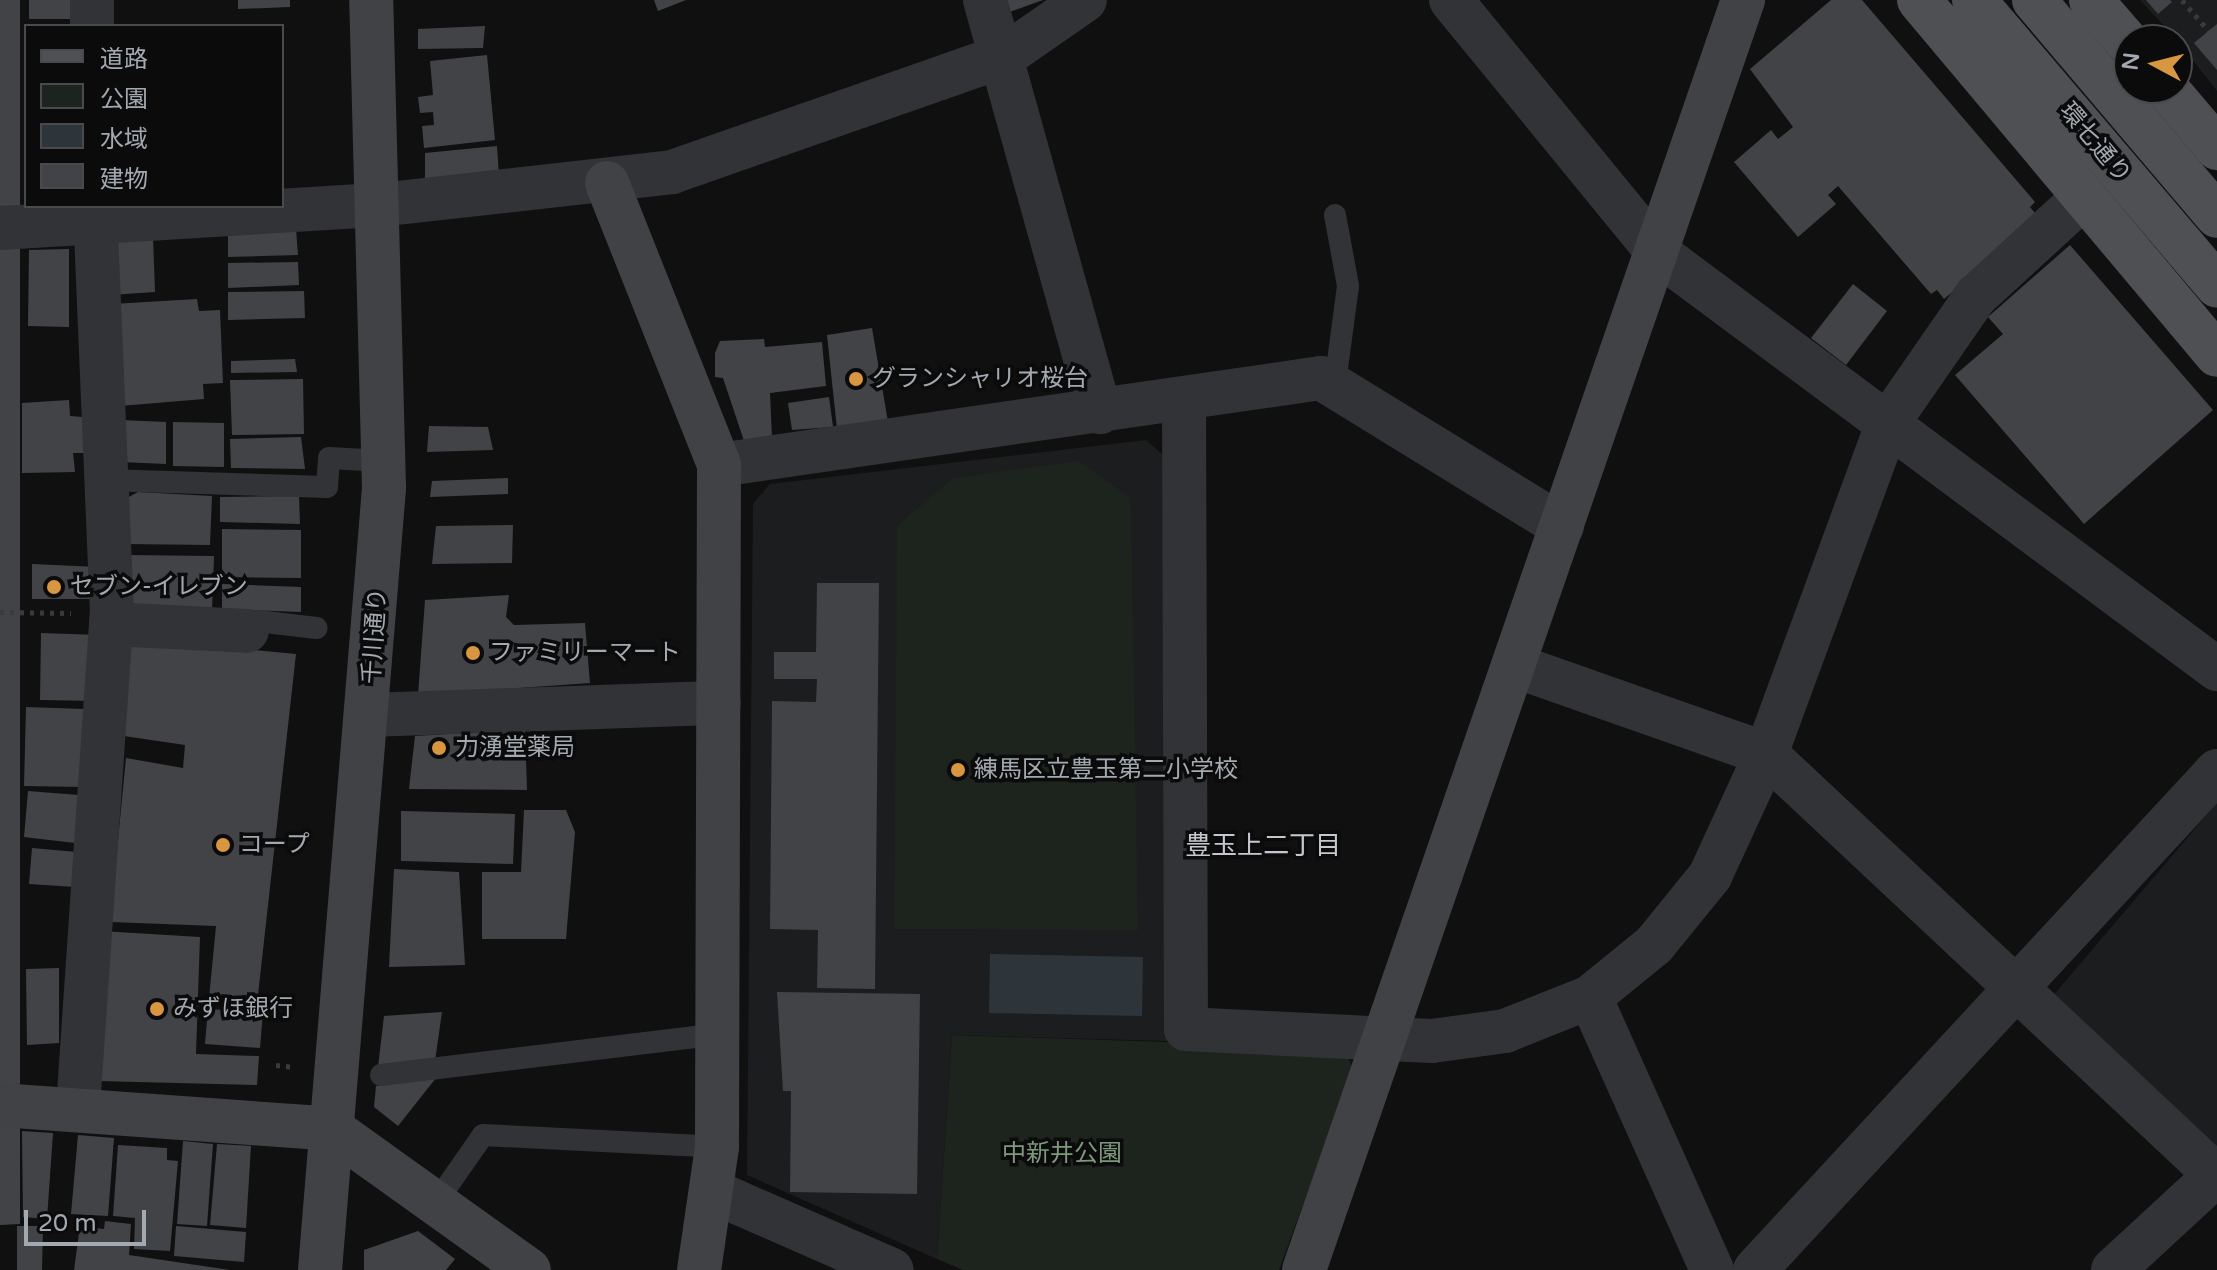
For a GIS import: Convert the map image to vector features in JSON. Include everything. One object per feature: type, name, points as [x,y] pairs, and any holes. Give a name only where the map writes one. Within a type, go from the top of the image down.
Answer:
[{"type":"main road","points":[[1919,0],[2217,355]]},
{"type":"main road","name":"環七通り","points":[[1974,0],[2217,286]]},
{"type":"main road","name":"環七通り","points":[[2034,0],[2217,216]]},
{"type":"main road","points":[[2091,0],[2113,25]]},
{"type":"main road","points":[[2180,104],[2217,148]]},
{"type":"street","points":[[92,0],[92,24]]},
{"type":"street","name":"千川通り","points":[[320,1270],[369,715],[384,461],[371,0]]},
{"type":"street","points":[[985,0],[1006,55],[1100,412]]},
{"type":"street","points":[[0,228],[95,214],[379,205],[607,183],[727,157],[1006,55],[1085,0]]},
{"type":"street","points":[[1451,0],[1658,253],[2217,669]]},
{"type":"street","points":[[1304,1270],[1516,666],[1743,0]]},
{"type":"street","points":[[607,183],[719,465],[717,1147],[714,1192],[699,1270]]},
{"type":"street","points":[[1184,400],[1186,1029],[1386,1035],[1432,1041],[1505,1031],[1590,997],[1654,945],[1710,876],[1766,754],[1888,423],[1976,296],[2083,198]]},
{"type":"street","points":[[78,1108],[111,619],[95,214]]},
{"type":"street","points":[[719,465],[1321,378],[1562,526]]},
{"type":"street","points":[[111,619],[247,631]]},
{"type":"street","points":[[1516,666],[1766,754],[2013,989],[2216,1176],[2113,1270]]},
{"type":"street","points":[[369,715],[719,703]]},
{"type":"street","points":[[1755,1270],[2217,771]]},
{"type":"street","points":[[1590,997],[1712,1270]]},
{"type":"street","points":[[0,1105],[78,1108],[332,1129],[437,1201],[529,1270]]},
{"type":"street","points":[[714,1192],[892,1270]]},
{"type":"lane","points":[[1335,215],[1348,286],[1335,384]]},
{"type":"lane","points":[[106,480],[327,487],[329,458],[384,461]]},
{"type":"lane","points":[[247,631],[257,621],[317,628]]},
{"type":"lane","points":[[381,1075],[718,1034]]},
{"type":"lane","points":[[437,1201],[483,1135],[717,1147]]},
{"type":"path","points":[[2182,0],[2209,31]]},
{"type":"path","points":[[0,612],[111,619]]},
{"type":"shaded area","points":[[2140,0],[2217,0],[2217,91],[2193,60],[2193,24],[2162,24]]},
{"type":"shaded area","name":"練馬区立豊玉第二小学校","points":[[1146,440],[1163,455],[1168,1041],[952,1035],[937,1259],[747,1175],[753,504],[770,484]]},
{"type":"shaded area","points":[[2217,803],[2217,1150],[2051,998]]},
{"type":"green space","points":[[1079,461],[1131,498],[1138,930],[894,929],[897,526],[953,478]]},
{"type":"green space","name":"中新井公園","points":[[952,1035],[1344,1048],[1353,1069],[1279,1270],[963,1270],[937,1259]]},
{"type":"water","points":[[990,954],[1143,957],[1142,1016],[989,1013]]},
{"type":"building","points":[[0,0],[20,0],[20,1224],[0,1225]]},
{"type":"building","points":[[29,0],[72,0],[72,19],[29,19]]},
{"type":"building","points":[[238,0],[290,0],[290,7],[238,9]]},
{"type":"building","points":[[654,0],[686,0],[658,11]]},
{"type":"building","points":[[1002,0],[1043,0],[1007,13]]},
{"type":"building","points":[[1831,0],[1862,0],[2035,202],[2030,207],[2039,218],[1944,299],[1937,290],[1931,294],[1838,186],[1828,195],[1836,204],[1798,237],[1734,162],[1771,130],[1778,139],[1793,127],[1750,69]]},
{"type":"building","points":[[2146,0],[2170,0],[2172,2],[2158,14]]},
{"type":"building","points":[[2217,24],[2217,70],[2194,43]]},
{"type":"building","points":[[485,26],[483,48],[418,49],[418,29]]},
{"type":"building","points":[[487,55],[495,140],[424,148],[422,126],[434,125],[433,112],[420,113],[418,97],[433,95],[430,61]]},
{"type":"building","points":[[497,146],[499,176],[425,183],[425,153]]},
{"type":"building","points":[[296,229],[298,255],[228,257],[228,231]]},
{"type":"building","points":[[153,236],[155,292],[111,295],[109,239]]},
{"type":"building","points":[[2070,245],[2213,410],[2084,524],[1955,375],[2003,334],[1988,317]]},
{"type":"building","points":[[69,249],[69,327],[28,326],[29,250]]},
{"type":"building","points":[[298,262],[299,285],[228,288],[228,263]]},
{"type":"building","points":[[1853,284],[1887,311],[1846,365],[1811,338]]},
{"type":"building","points":[[304,291],[305,318],[228,320],[228,292]]},
{"type":"building","points":[[197,299],[199,311],[220,310],[223,383],[203,384],[204,399],[120,406],[112,304]]},
{"type":"building","name":"グランシャリオ桜台","points":[[872,328],[888,422],[837,429],[827,335]]},
{"type":"building","points":[[764,339],[765,347],[822,342],[826,386],[770,393],[772,438],[744,441],[723,378],[715,377],[715,353],[720,341]]},
{"type":"building","points":[[295,359],[297,372],[231,373],[231,361]]},
{"type":"building","points":[[303,379],[304,434],[232,435],[230,380]]},
{"type":"building","points":[[829,397],[833,427],[792,430],[788,403]]},
{"type":"building","points":[[69,400],[70,416],[83,417],[84,453],[73,453],[75,472],[22,473],[22,403]]},
{"type":"building","points":[[121,420],[166,422],[166,464],[121,462]]},
{"type":"building","points":[[173,422],[224,423],[224,467],[173,466]]},
{"type":"building","points":[[429,426],[488,427],[493,450],[427,452]]},
{"type":"building","points":[[301,437],[305,469],[231,468],[230,439]]},
{"type":"building","points":[[508,478],[508,494],[430,497],[432,481]]},
{"type":"building","points":[[138,492],[212,496],[210,545],[125,544],[127,498]]},
{"type":"building","points":[[299,496],[300,524],[220,522],[220,497]]},
{"type":"building","points":[[513,525],[512,563],[432,564],[436,526]]},
{"type":"building","points":[[222,529],[301,530],[301,578],[222,577]]},
{"type":"building","points":[[127,555],[214,556],[212,611],[136,608],[129,602]]},
{"type":"building","points":[[32,564],[98,567],[92,599],[32,599]]},
{"type":"building","points":[[817,583],[879,583],[875,989],[817,988],[818,930],[770,929],[772,701],[816,702],[817,679],[774,679],[774,652],[816,652]]},
{"type":"building","points":[[222,584],[301,587],[301,612],[222,609]]},
{"type":"building","points":[[509,595],[506,617],[514,625],[585,623],[590,683],[418,695],[425,600]]},
{"type":"building","points":[[41,633],[99,635],[97,701],[40,700]]},
{"type":"building","points":[[140,639],[296,654],[257,1004],[209,998],[216,926],[110,922],[126,758],[183,768],[185,745],[117,735],[126,650]]},
{"type":"building","points":[[26,707],[84,709],[83,787],[24,786]]},
{"type":"building","points":[[525,729],[527,790],[409,789],[415,736]]},
{"type":"building","points":[[28,791],[79,795],[75,843],[24,837]]},
{"type":"building","points":[[524,810],[566,810],[575,832],[566,939],[482,939],[482,872],[521,872]]},
{"type":"building","points":[[401,811],[515,814],[513,864],[401,861]]},
{"type":"building","points":[[32,848],[77,852],[75,887],[29,884]]},
{"type":"building","points":[[394,869],[459,872],[465,965],[389,967]]},
{"type":"building","points":[[101,931],[200,937],[196,1054],[259,1056],[257,1085],[98,1081]]},
{"type":"building","points":[[59,968],[59,1043],[27,1045],[26,969]]},
{"type":"building","points":[[777,992],[920,994],[917,1194],[790,1192],[791,1091],[783,1091]]},
{"type":"building","points":[[208,1009],[263,1012],[260,1048],[205,1044]]},
{"type":"building","points":[[442,1012],[435,1061],[378,1067],[384,1016]]},
{"type":"building","points":[[436,1078],[398,1126],[374,1107],[376,1086]]},
{"type":"building","points":[[22,1131],[53,1133],[47,1219],[23,1217]]},
{"type":"building","points":[[78,1135],[114,1138],[108,1216],[71,1214]]},
{"type":"building","points":[[183,1141],[213,1144],[207,1226],[177,1224]]},
{"type":"building","points":[[217,1144],[251,1146],[246,1228],[210,1225]]},
{"type":"building","points":[[118,1145],[167,1148],[167,1160],[178,1161],[170,1251],[134,1249],[135,1218],[113,1216]]},
{"type":"building","points":[[105,1221],[131,1224],[129,1255],[230,1270],[74,1270],[80,1226],[104,1229]]},
{"type":"building","points":[[17,1226],[43,1226],[42,1270],[17,1270]]},
{"type":"building","points":[[176,1226],[246,1232],[244,1262],[174,1256]]},
{"type":"building","points":[[418,1231],[455,1259],[446,1270],[364,1270],[364,1250]]},
{"type":"place","name":"グランシャリオ桜台","points":[[856,379]]},
{"type":"place","name":"セブン-イレブン","points":[[54,587]]},
{"type":"place","name":"ファミリーマート","points":[[473,653]]},
{"type":"place","name":"力湧堂薬局","points":[[439,748]]},
{"type":"place","name":"練馬区立豊玉第二小学校","points":[[958,770]]},
{"type":"place","name":"コープ","points":[[223,845]]},
{"type":"place","name":"みずほ銀行","points":[[157,1009]]},
{"type":"district","name":"豊玉上二丁目","points":[[1263,846]]}]
